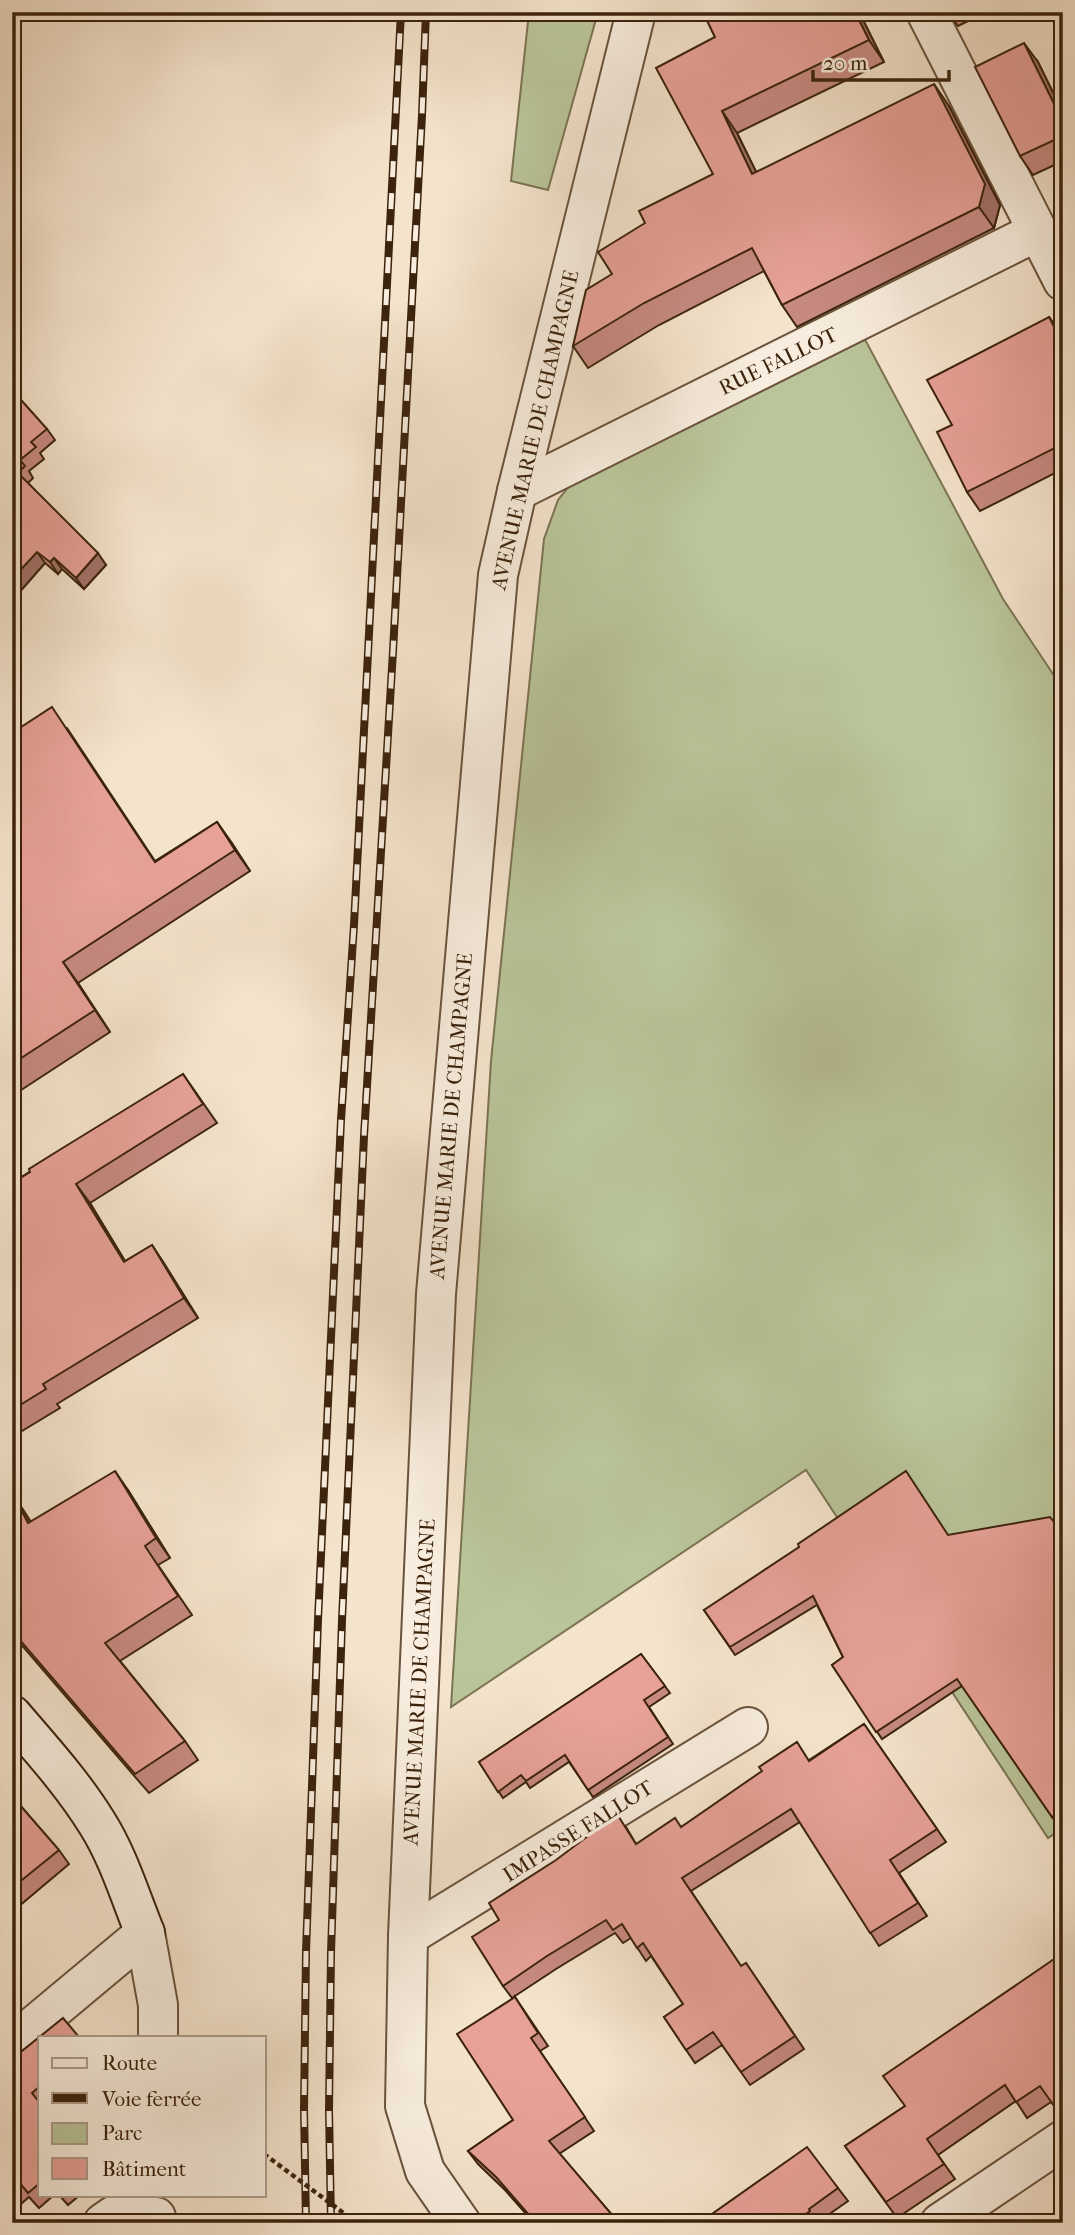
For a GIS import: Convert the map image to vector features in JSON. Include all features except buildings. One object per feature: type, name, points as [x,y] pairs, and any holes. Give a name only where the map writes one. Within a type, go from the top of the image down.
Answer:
[{"type":"street","name":"AVENUE MARIE DE CHAMPAGNE","points":[[461,2223],[425,2171],[405,2106],[408,1936],[436,1294],[498,575],[635,12]]},
{"type":"street","points":[[926,12],[1063,281]]},
{"type":"street","name":"RUE FALLOT","points":[[517,491],[1038,231]]},
{"type":"street","points":[[12,1715],[70,1783],[98,1825],[118,1866],[145,1933],[158,2004],[158,2036]]},
{"type":"street","name":"IMPASSE FALLOT","points":[[408,1936],[748,1727]]},
{"type":"street","points":[[12,2044],[145,1933]]},
{"type":"street","points":[[940,2223],[1063,2140]]},
{"type":"street","points":[[103,2223],[113,2216],[156,2212]]},
{"type":"path","points":[[266,2155],[357,2223]]},
{"type":"green space","points":[[529,12],[598,12],[548,190],[511,181]]},
{"type":"green space","points":[[861,332],[1003,599],[1063,689],[1063,1828],[1048,1838],[806,1470],[451,1707],[491,1061],[544,539],[558,500],[578,475]]},
{"type":"railway","points":[[306,2223],[306,1952],[318,1620],[341,1120],[354,925],[401,12]]},
{"type":"railway","points":[[331,2223],[331,1953],[342,1620],[364,1136],[393,651],[426,12]]}]
